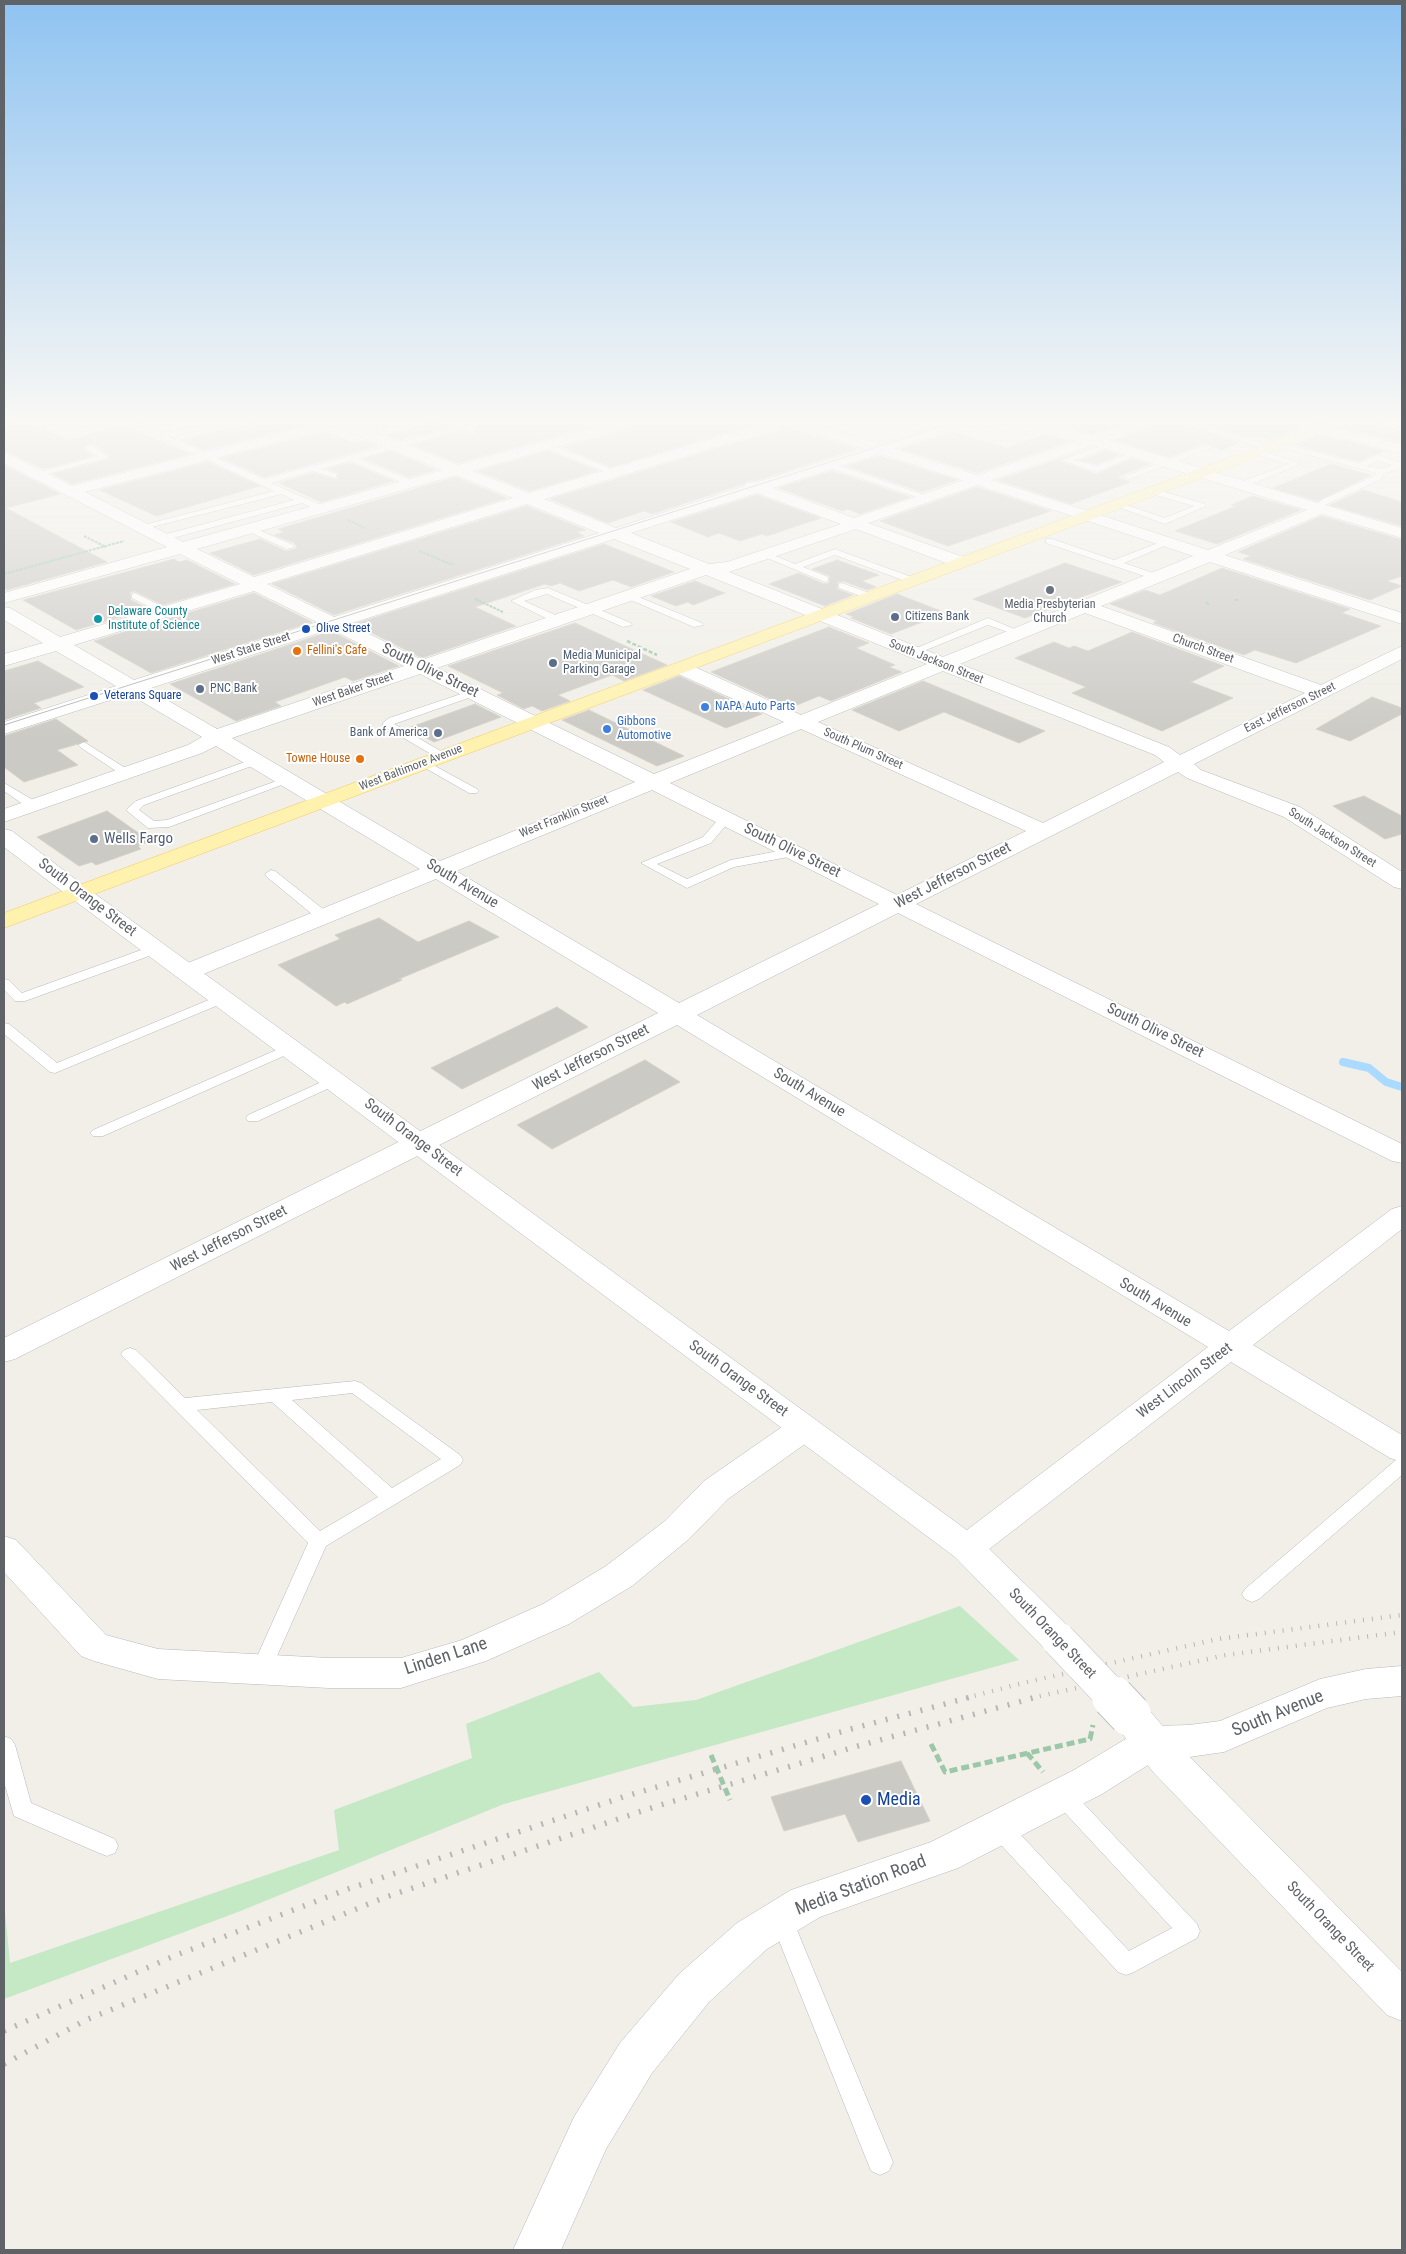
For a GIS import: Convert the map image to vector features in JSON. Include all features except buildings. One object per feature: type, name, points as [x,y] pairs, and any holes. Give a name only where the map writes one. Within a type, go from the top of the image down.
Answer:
[{"type":"main road","name":"West Baltimore Avenue","points":[[4,921],[1047,529]]},
{"type":"street","name":"South Olive Street","points":[[145,529],[1402,1155]]},
{"type":"street","points":[[4,598],[249,529]]},
{"type":"street","points":[[4,660],[242,590],[266,577],[426,529]]},
{"type":"street","name":"South Jackson Street","points":[[602,529],[1162,752],[1194,774],[1292,812],[1402,882]]},
{"type":"street","name":"West State Street","points":[[4,728],[128,685],[618,529]]},
{"type":"street","points":[[704,570],[726,569],[841,529]]},
{"type":"street","points":[[870,529],[960,562]]},
{"type":"street","points":[[1127,529],[1402,618]]},
{"type":"street","name":"West Franklin Street","points":[[187,972],[1274,529]]},
{"type":"street","points":[[1389,529],[1402,533]]},
{"type":"street","name":"West Baker Street","points":[[4,816],[195,749],[215,737],[704,570]]},
{"type":"street","name":"Church Street","points":[[1084,606],[1322,692]]},
{"type":"street","points":[[4,612],[215,737]]},
{"type":"street","name":"East Jefferson Street","points":[[1178,764],[1402,652]]},
{"type":"street","name":"South Plum Street","points":[[681,668],[1044,831]]},
{"type":"street","name":"West State Street","points":[[4,721],[128,685]]},
{"type":"street","name":"South Avenue","points":[[215,737],[1402,1450]]},
{"type":"street","name":"West Jefferson Street","points":[[4,1351],[1178,764]]},
{"type":"street","name":"South Orange Street","points":[[4,836],[968,1548],[1058,1639],[1126,1724],[1168,1761],[1402,2001]]},
{"type":"street","name":"West Lincoln Street","points":[[968,1548],[1402,1215]]},
{"type":"street","name":"Linden Lane","points":[[4,1549],[94,1646],[158,1664],[329,1673],[402,1673],[473,1651],[556,1614],[619,1576],[677,1530],[716,1490],[804,1428]]},
{"type":"street","name":"South Avenue","points":[[1126,1724],[1189,1741],[1224,1736],[1320,1694],[1366,1684],[1402,1680]]},
{"type":"street","name":"Media Station Road","points":[[537,2250],[590,2133],[636,2058],[694,1988],[752,1936],[806,1903],[944,1855],[1062,1795],[1126,1724]]},
{"type":"lane","points":[[162,538],[195,529]]},
{"type":"lane","points":[[250,529],[290,547]]},
{"type":"lane","points":[[1049,541],[1156,577]]},
{"type":"lane","points":[[1114,563],[1169,542]]},
{"type":"lane","points":[[794,567],[835,552],[911,580]]},
{"type":"lane","points":[[765,555],[825,579]]},
{"type":"lane","points":[[842,586],[869,596]]},
{"type":"lane","points":[[558,620],[516,601],[532,594],[548,591],[593,608],[627,624]]},
{"type":"lane","points":[[135,596],[166,612]]},
{"type":"lane","points":[[629,596],[698,625]]},
{"type":"lane","points":[[912,652],[988,621],[1019,633]]},
{"type":"lane","points":[[473,693],[388,723],[389,726],[474,791]]},
{"type":"lane","points":[[84,744],[126,774]]},
{"type":"lane","points":[[256,761],[140,802],[132,810],[152,825],[169,823],[289,780]]},
{"type":"lane","points":[[4,786],[34,806]]},
{"type":"lane","points":[[726,818],[706,840],[686,850],[647,863],[687,884],[731,864],[794,852]]},
{"type":"lane","points":[[271,874],[323,916]]},
{"type":"lane","points":[[4,983],[20,998],[155,949]]},
{"type":"lane","points":[[4,1027],[55,1069],[222,998]]},
{"type":"lane","points":[[98,1133],[290,1048]]},
{"type":"lane","points":[[253,1118],[335,1080]]},
{"type":"lane","points":[[130,1354],[318,1541]]},
{"type":"lane","points":[[182,1405],[355,1387],[454,1460],[318,1541],[262,1668]]},
{"type":"lane","points":[[275,1395],[390,1498]]},
{"type":"lane","points":[[1252,1594],[1402,1465]]},
{"type":"lane","points":[[4,1745],[22,1809],[107,1846]]},
{"type":"lane","points":[[999,1827],[1126,1964],[1189,1931],[1062,1795]]},
{"type":"lane","points":[[781,1918],[880,2162]]},
{"type":"path","points":[[369,529],[373,531]]},
{"type":"path","points":[[84,536],[112,550]]},
{"type":"path","points":[[4,574],[129,540]]},
{"type":"path","points":[[418,550],[454,566]]},
{"type":"path","points":[[474,598],[510,615]]},
{"type":"path","points":[[1206,603],[1210,604]]},
{"type":"path","points":[[931,1744],[945,1772],[1090,1739],[1126,1724]]},
{"type":"path","points":[[711,1754],[730,1800]]},
{"type":"green space","points":[[960,1606],[1019,1660],[504,1804],[238,1912],[4,1999],[4,1902],[10,1963],[339,1850],[334,1810],[472,1758],[466,1724],[599,1672],[633,1707],[696,1700]]},
{"type":"waterway","points":[[1343,1062],[1369,1068],[1386,1082],[1402,1087]]},
{"type":"tram line","points":[[4,725],[619,529]]},
{"type":"railway","points":[[966,1698],[1023,1683],[1218,1639],[1402,1615]]},
{"type":"railway","points":[[1031,1698],[1226,1655],[1402,1632]]},
{"type":"railway","points":[[4,2031],[174,1956],[348,1889],[623,1797],[851,1729],[971,1697]]},
{"type":"railway","points":[[4,2064],[86,2020],[383,1898],[654,1807],[858,1746],[1037,1697]]},
{"type":"place","name":"Media Presbyterian Church","points":[[1050,590]]},
{"type":"place","name":"Citizens Bank","points":[[895,617]]},
{"type":"place","name":"Delaware County Institute of Science","points":[[98,619]]},
{"type":"place","name":"Olive Street","points":[[306,629]]},
{"type":"place","name":"Fellini's Cafe","points":[[297,651]]},
{"type":"place","name":"Media Municipal Parking Garage","points":[[553,663]]},
{"type":"place","name":"PNC Bank","points":[[200,689]]},
{"type":"place","name":"Veterans Square","points":[[94,696]]},
{"type":"place","name":"NAPA Auto Parts","points":[[705,707]]},
{"type":"place","name":"Gibbons Automotive","points":[[607,729]]},
{"type":"place","name":"Bank of America","points":[[438,733]]},
{"type":"place","name":"Towne House","points":[[360,759]]},
{"type":"place","name":"Wells Fargo","points":[[94,839]]},
{"type":"place","name":"Media","points":[[866,1800]]}]
